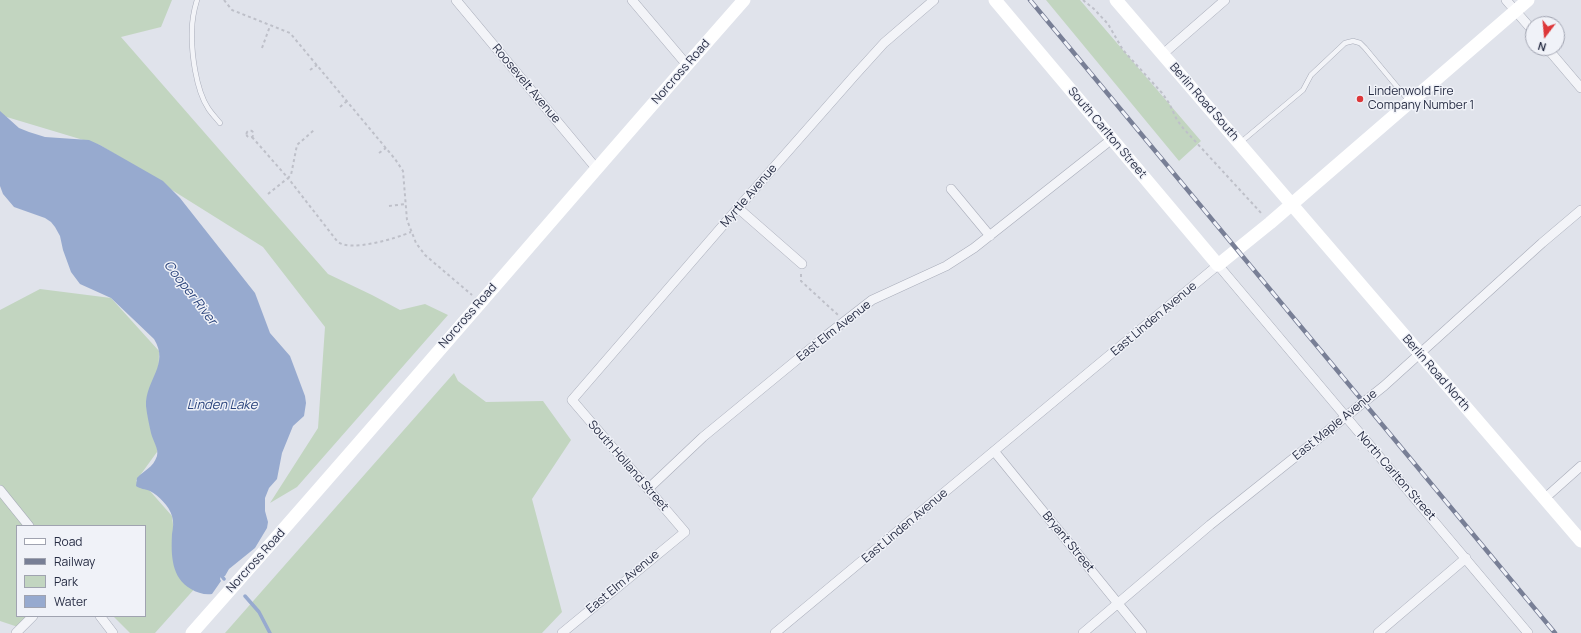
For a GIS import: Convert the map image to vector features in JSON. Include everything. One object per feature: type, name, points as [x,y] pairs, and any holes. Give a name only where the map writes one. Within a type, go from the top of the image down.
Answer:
[{"type":"street","name":"Roosevelt Avenue","points":[[456,0],[596,168]]},
{"type":"street","points":[[632,0],[687,65]]},
{"type":"street","name":"Norcross Road","points":[[192,633],[303,509],[596,168],[744,0]]},
{"type":"street","name":"Myrtle Avenue","points":[[572,400],[738,208],[884,43],[934,0]]},
{"type":"street","name":"South Carlton Street","points":[[995,0],[1218,265]]},
{"type":"street","name":"Berlin Road South","points":[[1116,0],[1291,204]]},
{"type":"street","points":[[1163,54],[1225,0]]},
{"type":"street","points":[[1506,0],[1525,22]]},
{"type":"street","name":"East Linden Avenue","points":[[775,633],[1270,223],[1528,0]]},
{"type":"street","points":[[1554,56],[1581,88]]},
{"type":"street","name":"East Elm Avenue","points":[[648,489],[703,437],[872,300],[946,266],[974,248],[1112,139]]},
{"type":"street","points":[[951,190],[990,236]]},
{"type":"street","name":"Berlin Road North","points":[[1291,204],[1581,541]]},
{"type":"street","points":[[738,208],[802,264]]},
{"type":"street","name":"East Maple Avenue","points":[[1083,633],[1210,525],[1384,386],[1542,242],[1581,210]]},
{"type":"street","name":"North Carlton Street","points":[[1218,265],[1528,633]]},
{"type":"street","name":"South Holland Street","points":[[572,400],[684,532]]},
{"type":"street","name":"Bryant Street","points":[[994,451],[1142,633]]},
{"type":"street","points":[[1544,499],[1581,466]]},
{"type":"street","points":[[0,490],[28,525]]},
{"type":"street","name":"East Elm Avenue","points":[[562,633],[684,532]]},
{"type":"street","points":[[1378,633],[1466,558]]},
{"type":"street","points":[[16,633],[32,617]]},
{"type":"street","points":[[101,617],[113,633]]},
{"type":"lane","points":[[197,0],[192,30],[194,62],[200,89],[205,102],[220,122]]},
{"type":"lane","points":[[1240,144],[1302,90],[1311,75],[1338,50],[1346,43],[1353,41],[1360,43],[1365,48],[1410,103]]},
{"type":"path","points":[[224,0],[232,10],[290,33],[317,65],[386,148],[403,171],[407,220],[411,232],[421,250],[473,296]]},
{"type":"path","points":[[1083,0],[1108,24],[1123,50],[1162,93],[1183,128],[1270,223]]},
{"type":"path","points":[[262,48],[270,26]]},
{"type":"path","points":[[310,70],[317,65]]},
{"type":"path","points":[[340,107],[347,101]]},
{"type":"path","points":[[268,194],[291,175],[297,145],[314,130]]},
{"type":"path","points":[[252,137],[288,178],[337,241],[343,245],[375,243],[411,232]]},
{"type":"path","points":[[379,153],[386,148]]},
{"type":"path","points":[[389,206],[406,204]]},
{"type":"path","points":[[802,264],[801,281],[845,321]]},
{"type":"green space","points":[[0,0],[172,0],[161,27],[121,37],[328,274],[400,310],[425,304],[448,315],[297,487],[270,503],[318,428],[325,327],[263,247],[100,145],[0,115]]},
{"type":"green space","points":[[1046,0],[1080,0],[1201,141],[1179,161]]},
{"type":"green space","points":[[40,289],[111,298],[159,351],[157,452],[136,481],[150,491],[172,516],[179,577],[197,586],[155,633],[130,633],[114,617],[146,617],[146,525],[16,525],[16,617],[31,617],[18,627],[0,621],[0,310]]},
{"type":"green space","points":[[454,373],[458,381],[486,402],[543,401],[571,440],[532,499],[562,612],[542,633],[225,633]]},
{"type":"water","name":"Linden Lake","points":[[0,111],[19,128],[29,132],[45,137],[89,140],[163,181],[180,198],[255,293],[270,333],[290,356],[305,396],[306,403],[304,416],[293,426],[282,453],[277,479],[269,488],[265,498],[265,511],[268,522],[267,528],[255,548],[229,569],[225,576],[221,576],[221,581],[212,594],[196,592],[179,579],[172,557],[173,518],[171,512],[157,496],[150,491],[136,486],[137,478],[151,466],[157,456],[156,445],[151,433],[146,406],[149,388],[158,365],[158,348],[154,339],[111,298],[80,284],[71,272],[63,250],[60,236],[51,222],[45,218],[14,207],[3,194],[0,186]]},
{"type":"waterway","name":"Cooper River","points":[[219,572],[224,579]]},
{"type":"waterway","name":"Cooper River","points":[[245,596],[259,612],[270,633]]},
{"type":"railway","points":[[1030,0],[1555,633]]},
{"type":"place","name":"Lindenwold Fire Company Number 1","points":[[1360,99]]}]
